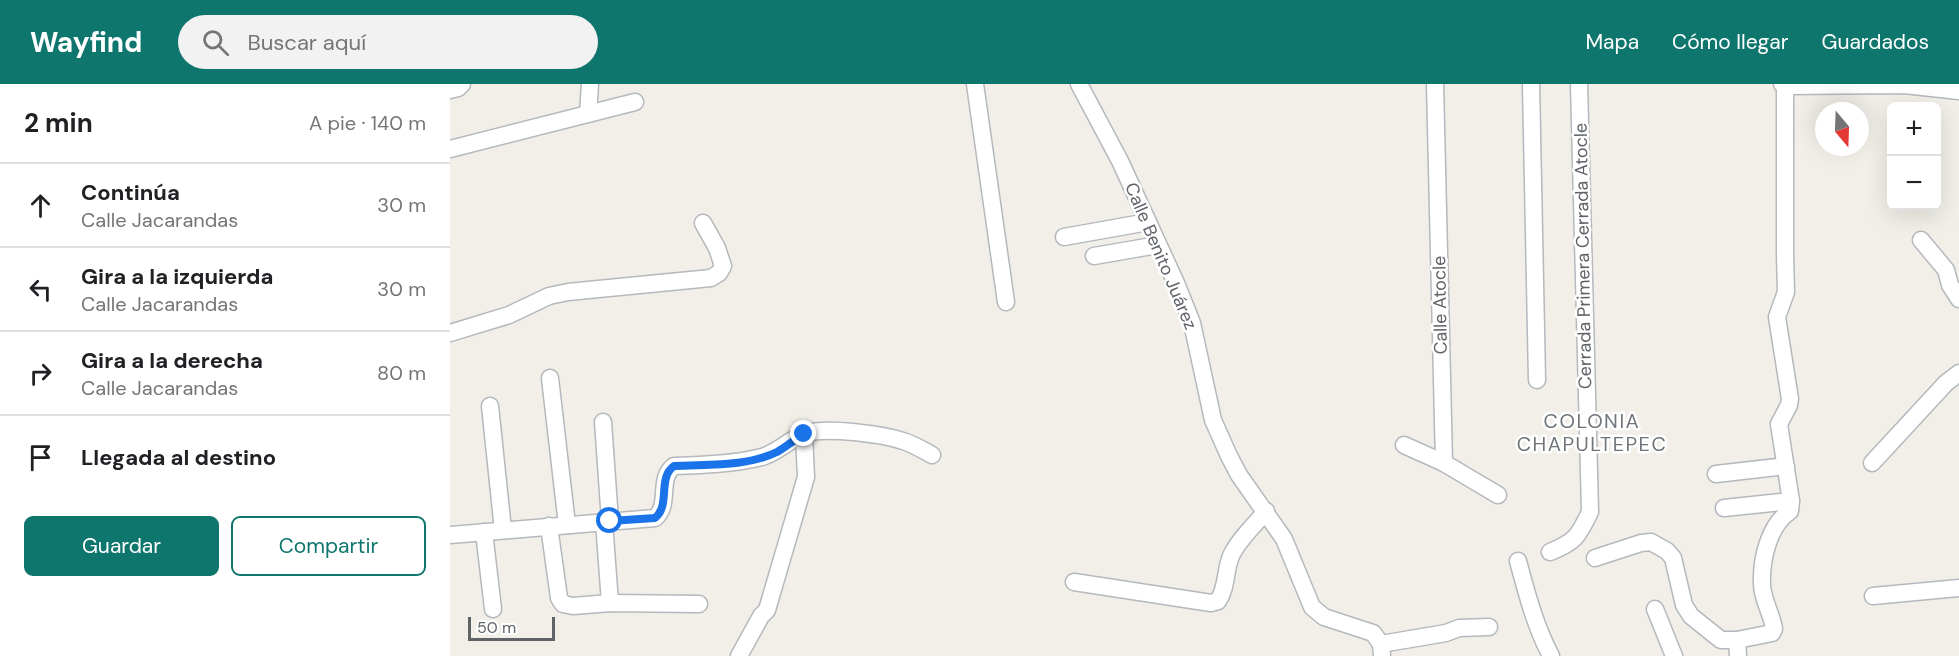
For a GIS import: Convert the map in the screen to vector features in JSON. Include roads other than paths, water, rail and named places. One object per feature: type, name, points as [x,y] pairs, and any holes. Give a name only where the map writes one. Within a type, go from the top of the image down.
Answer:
[{"type":"street","points":[[450,90],[462,84]]},
{"type":"street","points":[[588,114],[590,84]]},
{"type":"street","points":[[975,84],[1006,302]]},
{"type":"street","name":"Calle Benito Juárez","points":[[1079,84],[1120,161],[1176,283],[1192,323],[1209,402],[1222,443],[1239,475],[1289,547],[1312,607],[1324,617],[1373,633],[1382,650]]},
{"type":"street","name":"Calle Atocle","points":[[1435,84],[1444,463]]},
{"type":"street","points":[[1531,84],[1537,380]]},
{"type":"street","name":"Cerrada Primera Cerrada Atocle","points":[[1550,552],[1568,545],[1576,537],[1590,512],[1579,84]]},
{"type":"street","points":[[1595,558],[1651,542],[1667,551],[1673,558],[1684,605],[1691,616],[1720,640],[1738,648],[1772,633],[1774,630],[1762,584],[1764,567],[1770,538],[1780,518],[1790,511],[1791,501],[1779,424],[1790,399],[1777,317],[1786,292],[1787,277],[1783,85],[1904,85],[1959,91]]},
{"type":"street","points":[[450,149],[635,102]]},
{"type":"street","points":[[1064,237],[1148,222]]},
{"type":"street","points":[[450,333],[568,292],[711,278],[719,273],[723,266],[717,248],[703,223]]},
{"type":"street","points":[[1922,240],[1946,270],[1950,285],[1959,298]]},
{"type":"street","points":[[1094,256],[1158,244]]},
{"type":"street","points":[[1872,463],[1946,383],[1959,373]]},
{"type":"street","points":[[550,378],[567,525]]},
{"type":"street","points":[[490,406],[503,530]]},
{"type":"street","points":[[603,422],[610,603]]},
{"type":"street","points":[[450,535],[655,518],[663,508],[665,484],[669,470],[674,466],[736,463],[777,451],[804,434],[824,430],[892,437],[932,455]]},
{"type":"street","points":[[739,656],[761,616],[767,610],[806,477],[804,434]]},
{"type":"street","points":[[1404,445],[1444,463],[1498,495]]},
{"type":"street","points":[[1716,474],[1786,466]]},
{"type":"street","points":[[1724,508],[1791,501]]},
{"type":"street","points":[[1074,582],[1211,603],[1218,601],[1222,595],[1226,569],[1232,554],[1266,511]]},
{"type":"street","points":[[549,526],[559,598],[563,604],[573,606],[610,603],[699,604]]},
{"type":"street","points":[[484,532],[493,609]]},
{"type":"street","points":[[1518,561],[1540,636],[1551,656]]},
{"type":"street","points":[[1873,596],[1959,588]]},
{"type":"street","points":[[1655,609],[1674,656]]},
{"type":"street","points":[[1382,650],[1459,628],[1489,627]]},
{"type":"district","name":"COLONIA CHAPULTEPEC","points":[[1592,432]]}]
